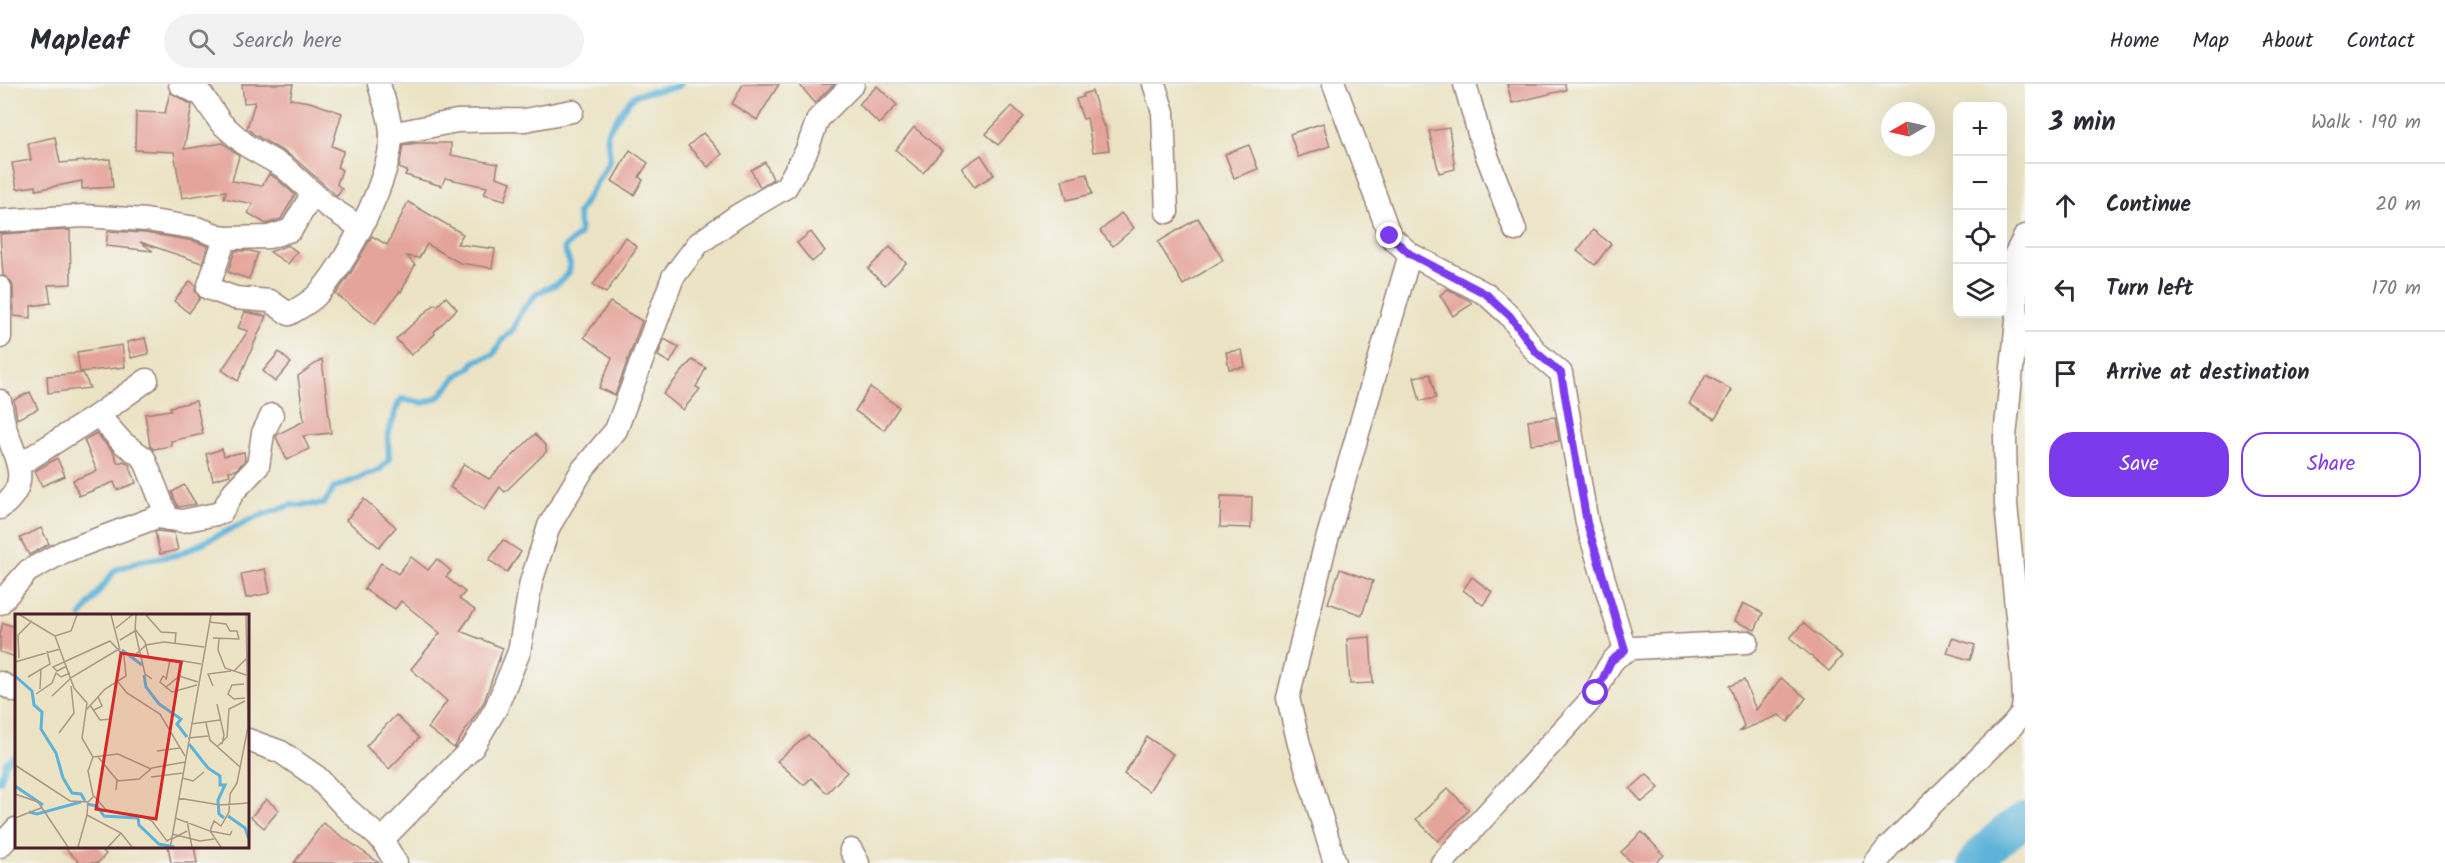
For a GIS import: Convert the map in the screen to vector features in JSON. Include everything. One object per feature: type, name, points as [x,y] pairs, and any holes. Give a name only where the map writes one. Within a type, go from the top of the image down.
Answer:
[{"type":"street","points":[[180,84],[202,95],[221,123],[247,146],[284,167],[326,205],[361,228]]},
{"type":"street","points":[[225,238],[208,288],[235,298],[270,301],[289,314],[316,296],[350,249],[374,203],[384,170],[391,134],[379,84]]},
{"type":"street","points":[[382,840],[473,747],[496,708],[519,652],[531,582],[549,526],[583,469],[616,430],[673,277],[698,244],[737,216],[786,187],[806,152],[818,119],[852,84]]},
{"type":"street","points":[[1154,84],[1162,112],[1167,212]]},
{"type":"street","points":[[1334,84],[1390,236],[1410,254],[1486,294],[1510,316],[1536,352],[1561,373],[1587,523],[1625,650]]},
{"type":"street","points":[[1465,84],[1480,137],[1515,231]]},
{"type":"street","points":[[391,134],[457,121],[525,120],[572,111]]},
{"type":"street","points":[[0,220],[84,216],[146,220],[197,228],[225,238],[269,237],[291,230],[313,193]]},
{"type":"street","points":[[1876,863],[1889,846],[1984,755],[2022,714],[2024,679],[2006,504],[2005,436],[2017,320],[2015,255],[2025,236]]},
{"type":"street","points":[[1335,863],[1299,744],[1288,698],[1324,550],[1410,254]]},
{"type":"street","points":[[0,288],[0,337]]},
{"type":"street","points":[[19,465],[98,415],[147,380]]},
{"type":"street","points":[[0,401],[6,430],[19,465],[19,483],[13,498],[0,508]]},
{"type":"street","points":[[98,415],[123,442],[144,458],[168,519]]},
{"type":"street","points":[[0,603],[28,571],[63,552],[157,517],[182,522],[221,513],[234,491],[258,466],[263,433],[272,415]]},
{"type":"street","points":[[1442,863],[1589,702],[1596,693],[1611,661],[1625,650],[1746,642]]},
{"type":"street","points":[[0,683],[15,690]]},
{"type":"street","points":[[249,740],[281,752],[317,777],[345,807],[382,840],[396,863]]},
{"type":"street","points":[[0,846],[15,830]]},
{"type":"building","points":[[242,84],[293,84],[290,99],[310,102],[342,113],[332,146],[344,151],[337,167],[342,170],[337,184],[342,189],[337,196],[293,157],[247,128],[255,102],[244,103]]},
{"type":"building","points":[[743,84],[779,84],[757,120],[732,104]]},
{"type":"building","points":[[799,84],[834,84],[815,103]]},
{"type":"building","points":[[1507,84],[1565,84],[1566,90],[1512,103]]},
{"type":"building","points":[[877,86],[897,105],[879,124],[859,104]]},
{"type":"building","points":[[1092,91],[1103,126],[1105,125],[1109,150],[1093,152],[1087,118],[1083,119],[1076,99]]},
{"type":"building","points":[[170,92],[192,105],[184,149],[223,143],[239,156],[232,181],[262,186],[269,174],[276,178],[295,195],[281,219],[266,224],[248,213],[253,204],[224,198],[226,191],[182,198],[174,152],[135,150],[136,112],[165,113]]},
{"type":"building","points":[[1012,106],[1024,117],[998,145],[986,134]]},
{"type":"building","points":[[1323,123],[1330,146],[1298,157],[1290,134]]},
{"type":"building","points":[[914,127],[942,151],[923,173],[896,150]]},
{"type":"building","points":[[1449,128],[1455,169],[1439,173],[1429,131]]},
{"type":"building","points":[[703,133],[722,154],[708,167],[688,146]]},
{"type":"building","points":[[55,137],[60,163],[110,159],[113,187],[82,189],[82,181],[36,190],[36,186],[17,189],[12,163],[31,160],[28,143]]},
{"type":"building","points":[[451,143],[451,155],[498,164],[496,177],[511,182],[505,200],[484,194],[487,187],[445,178],[442,186],[405,175],[407,171],[399,168],[403,145]]},
{"type":"building","points":[[1249,145],[1258,169],[1234,178],[1225,154]]},
{"type":"building","points":[[630,150],[648,163],[639,177],[643,180],[634,195],[612,181]]},
{"type":"building","points":[[981,155],[994,175],[974,187],[962,168]]},
{"type":"building","points":[[765,162],[773,179],[760,187],[751,170]]},
{"type":"building","points":[[1087,174],[1092,194],[1067,200],[1062,180]]},
{"type":"building","points":[[408,202],[463,234],[457,244],[495,249],[492,268],[460,263],[427,244],[419,258],[407,256],[415,265],[401,292],[375,324],[336,294],[372,236],[387,245]]},
{"type":"building","points":[[1121,213],[1134,228],[1113,246],[1100,231]]},
{"type":"building","points":[[1198,218],[1223,260],[1183,285],[1158,242]]},
{"type":"building","points":[[70,230],[71,284],[48,285],[51,303],[31,306],[31,318],[14,316],[13,287],[11,281],[3,275],[0,234]]},
{"type":"building","points":[[1593,230],[1611,244],[1595,265],[1577,251]]},
{"type":"building","points":[[108,231],[145,233],[194,241],[208,246],[202,263],[140,242],[153,251],[106,246]]},
{"type":"building","points":[[811,232],[825,251],[812,262],[797,243]]},
{"type":"building","points":[[625,237],[637,247],[606,293],[593,285]]},
{"type":"building","points":[[288,245],[297,252],[288,264],[270,252]]},
{"type":"building","points":[[890,247],[906,263],[885,285],[868,269]]},
{"type":"building","points":[[235,251],[258,253],[249,279],[228,272]]},
{"type":"building","points":[[190,281],[195,285],[195,291],[200,298],[189,313],[174,301]]},
{"type":"building","points":[[1448,289],[1472,304],[1453,316],[1440,295]]},
{"type":"building","points":[[446,297],[457,309],[434,332],[435,334],[411,355],[396,339]]},
{"type":"building","points":[[610,302],[642,321],[615,395],[599,388],[612,358],[584,337]]},
{"type":"building","points":[[245,312],[266,316],[238,381],[222,370],[248,331],[238,328]]},
{"type":"building","points":[[145,338],[149,354],[131,358],[127,342]]},
{"type":"building","points":[[664,339],[679,347],[670,363],[658,356]]},
{"type":"building","points":[[122,345],[125,367],[80,372],[77,352]]},
{"type":"building","points":[[1242,350],[1245,367],[1229,369],[1226,352]]},
{"type":"building","points":[[279,352],[291,363],[275,382],[263,371]]},
{"type":"building","points":[[322,359],[331,433],[303,436],[309,449],[287,460],[276,437],[304,421],[298,376]]},
{"type":"building","points":[[692,360],[706,368],[696,387],[700,389],[683,410],[663,394]]},
{"type":"building","points":[[83,373],[90,388],[48,393],[47,376]]},
{"type":"building","points":[[1430,374],[1436,398],[1420,401],[1414,377]]},
{"type":"building","points":[[1706,375],[1732,390],[1715,419],[1689,404]]},
{"type":"building","points":[[870,387],[899,407],[884,430],[855,411]]},
{"type":"building","points":[[30,392],[38,409],[17,419],[14,400]]},
{"type":"building","points":[[196,401],[203,434],[171,441],[171,446],[154,449],[150,446],[145,414],[171,410],[170,407]]},
{"type":"building","points":[[1555,417],[1559,441],[1531,444],[1528,420]]},
{"type":"building","points":[[96,433],[113,452],[118,463],[124,461],[129,464],[136,483],[117,490],[114,482],[79,496],[73,480],[97,471],[84,440]]},
{"type":"building","points":[[535,434],[546,446],[546,452],[505,492],[500,487],[484,510],[450,487],[464,464],[489,479]]},
{"type":"building","points":[[222,449],[224,456],[244,452],[245,460],[236,470],[229,471],[230,475],[213,480],[206,454]]},
{"type":"building","points":[[57,458],[65,476],[42,486],[35,471]]},
{"type":"building","points":[[184,485],[196,504],[178,507],[172,492]]},
{"type":"building","points":[[1221,496],[1252,497],[1251,528],[1220,527]]},
{"type":"building","points":[[364,499],[396,527],[379,547],[346,520]]},
{"type":"building","points":[[41,528],[49,544],[29,555],[20,538]]},
{"type":"building","points":[[155,532],[174,533],[178,550],[160,554]]},
{"type":"building","points":[[503,540],[521,552],[507,572],[489,560]]},
{"type":"building","points":[[411,557],[428,570],[437,559],[451,571],[446,577],[465,592],[459,599],[475,610],[460,631],[503,648],[484,702],[454,748],[428,728],[447,701],[411,669],[440,633],[401,601],[395,609],[364,589],[381,563],[398,574]]},
{"type":"building","points":[[265,569],[270,593],[246,598],[241,574]]},
{"type":"building","points":[[1340,569],[1373,581],[1362,615],[1328,603]]},
{"type":"building","points":[[1472,577],[1492,592],[1483,605],[1463,590]]},
{"type":"building","points":[[1743,603],[1763,613],[1755,630],[1735,621]]},
{"type":"building","points":[[3,623],[15,627],[15,657],[0,652],[0,634]]},
{"type":"building","points":[[1803,623],[1842,656],[1829,671],[1790,638]]},
{"type":"building","points":[[1370,637],[1373,683],[1350,684],[1347,639]]},
{"type":"building","points":[[1952,638],[1975,645],[1970,660],[1947,653]]},
{"type":"building","points":[[1781,678],[1806,698],[1788,722],[1779,715],[1740,731],[1744,726],[1729,686],[1744,680],[1756,710]]},
{"type":"building","points":[[396,715],[419,738],[389,769],[366,746]]},
{"type":"building","points":[[808,735],[847,772],[827,793],[811,778],[804,785],[777,761]]},
{"type":"building","points":[[1147,737],[1173,754],[1149,791],[1124,774]]},
{"type":"building","points":[[1647,774],[1659,788],[1642,802],[1630,789]]},
{"type":"building","points":[[1448,788],[1469,810],[1438,841],[1416,819]]},
{"type":"building","points":[[266,799],[279,810],[264,828],[251,817]]},
{"type":"building","points":[[323,823],[379,863],[294,863]]},
{"type":"building","points":[[1642,832],[1664,855],[1656,863],[1632,863],[1621,852]]},
{"type":"building","points":[[65,848],[100,848],[106,854],[98,863],[80,863]]},
{"type":"building","points":[[168,848],[194,848],[197,863],[171,863]]},
{"type":"waterway","points":[[82,614],[115,570],[140,561],[177,555],[259,516],[291,505],[324,504],[334,488],[379,470],[389,460],[388,434],[399,402],[402,399],[424,403],[439,397],[458,375],[470,368],[475,361],[493,355],[503,339],[513,329],[521,312],[537,293],[560,282],[569,272],[570,264],[564,248],[580,234],[578,213],[610,160],[607,133],[629,101],[637,94],[676,87],[680,84]]},
{"type":"waterway","points":[[0,781],[6,763],[15,755]]},
{"type":"waterway","points":[[1976,863],[1998,839],[2025,820]]},
{"type":"route","points":[[1390,236],[1410,254],[1486,294],[1510,316],[1536,352],[1563,377],[1587,523],[1625,650],[1611,661],[1596,693]]}]
